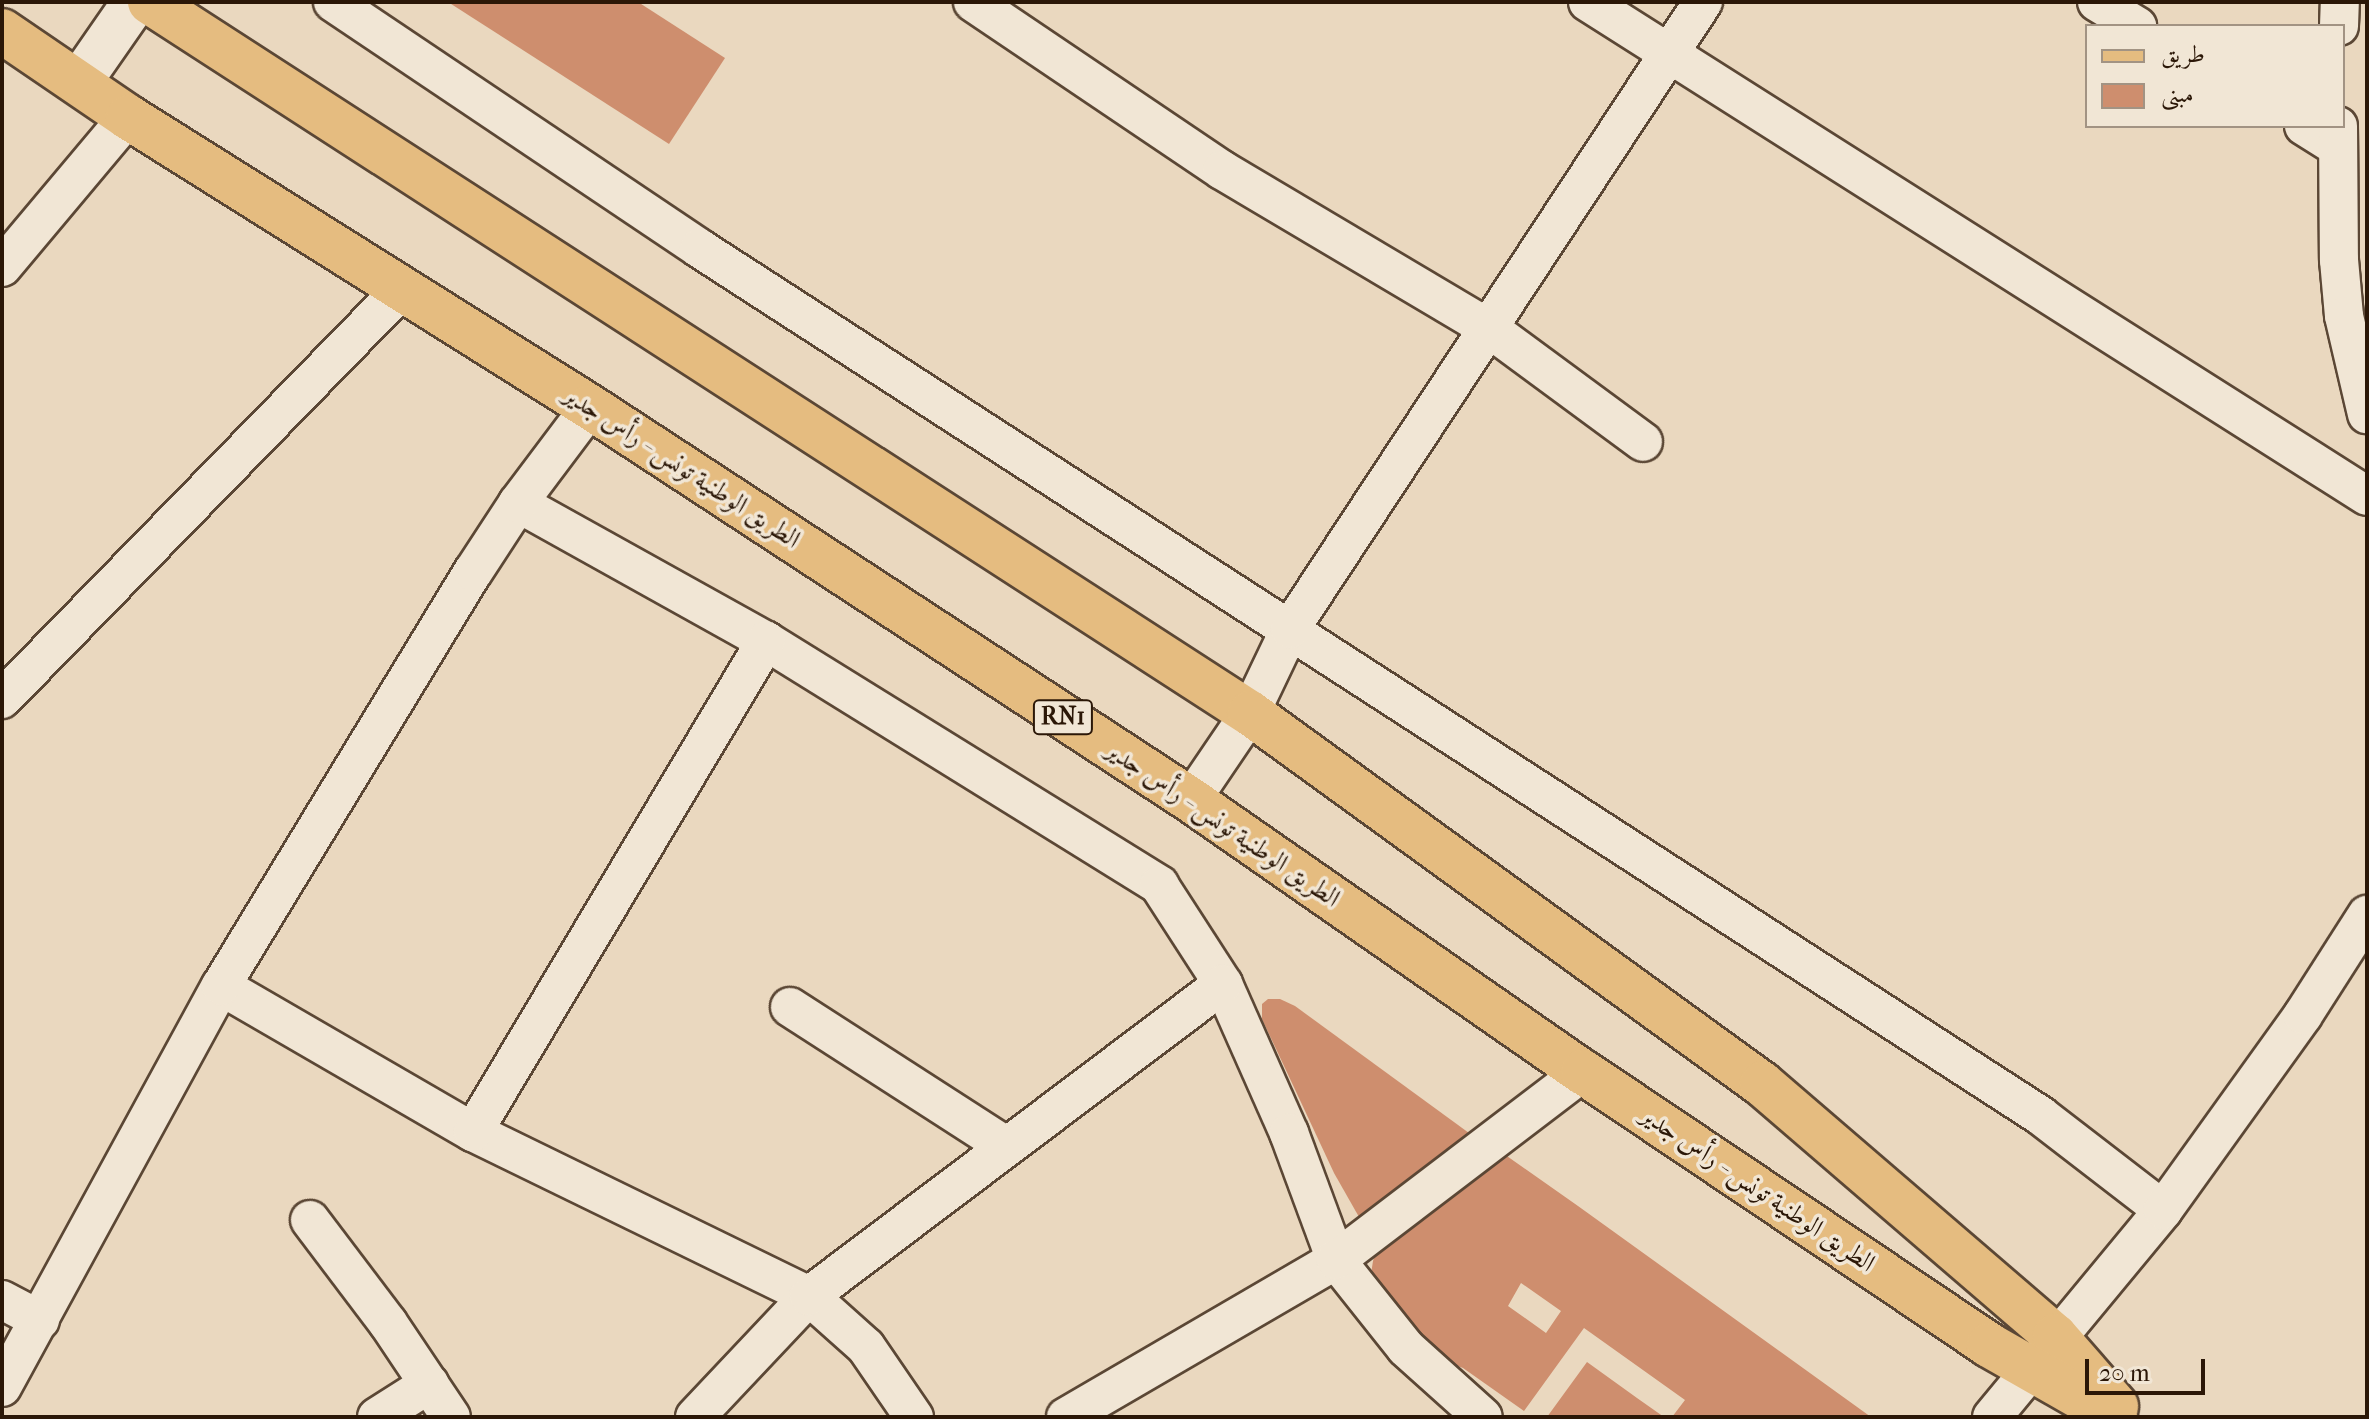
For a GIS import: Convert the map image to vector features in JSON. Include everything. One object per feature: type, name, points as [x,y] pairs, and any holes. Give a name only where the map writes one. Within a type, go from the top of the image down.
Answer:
[{"type":"main road","points":[[150,2],[1250,713],[1762,1084],[2055,1336],[2125,1417]]},
{"type":"main road","name":"الطريق الوطنية تونس - رأس جدير","points":[[2,31],[80,81],[128,117],[590,407],[1191,800],[1583,1072],[2030,1371],[2115,1417]]},
{"type":"street","points":[[80,81],[135,2]]},
{"type":"street","points":[[333,2],[712,257],[2041,1116],[2163,1210]]},
{"type":"street","points":[[973,2],[1222,170],[1490,329],[1643,442]]},
{"type":"street","points":[[1588,2],[2367,496]]},
{"type":"street","points":[[1191,800],[1250,713],[1290,629],[1703,2]]},
{"type":"street","points":[[2097,2],[2134,24]]},
{"type":"street","points":[[2339,24],[2340,2]]},
{"type":"street","points":[[2,267],[128,117]]},
{"type":"street","points":[[2311,128],[2338,136],[2353,257],[2344,316],[2367,414]]},
{"type":"street","points":[[2,699],[403,288]]},
{"type":"street","points":[[2,1387],[221,986],[518,503],[590,407]]},
{"type":"street","points":[[518,503],[766,641],[1159,885],[1223,984],[1289,1133],[1336,1260],[1406,1348],[1483,1417]]},
{"type":"street","points":[[473,1132],[766,641]]},
{"type":"street","points":[[1992,1417],[2055,1336],[2163,1210],[2303,1015],[2367,915]]},
{"type":"street","points":[[695,1417],[809,1296],[1223,984]]},
{"type":"street","points":[[221,986],[473,1132],[809,1296],[866,1347],[914,1417]]},
{"type":"street","points":[[790,1007],[1006,1146]]},
{"type":"street","points":[[1066,1417],[1336,1260],[1583,1072]]},
{"type":"street","points":[[310,1220],[451,1417]]},
{"type":"street","points":[[2,1300],[40,1320]]},
{"type":"street","points":[[377,1417],[429,1384]]},
{"type":"building","points":[[448,2],[638,2],[725,58],[669,144]]},
{"type":"building","points":[[1268,999],[1280,999],[1295,1006],[1469,1133],[1359,1217],[1334,1173],[1262,1019],[1262,1004]]},
{"type":"building","points":[[1504,1154],[1871,1417],[1672,1417],[1685,1400],[1584,1328],[1524,1411],[1463,1368],[1439,1359],[1375,1285],[1371,1274],[1376,1251]],"holes":[[[1521,1283],[1561,1311],[1546,1333],[1508,1306]]]},
{"type":"building","points":[[1587,1362],[1637,1398],[1664,1417],[1547,1417]]}]
